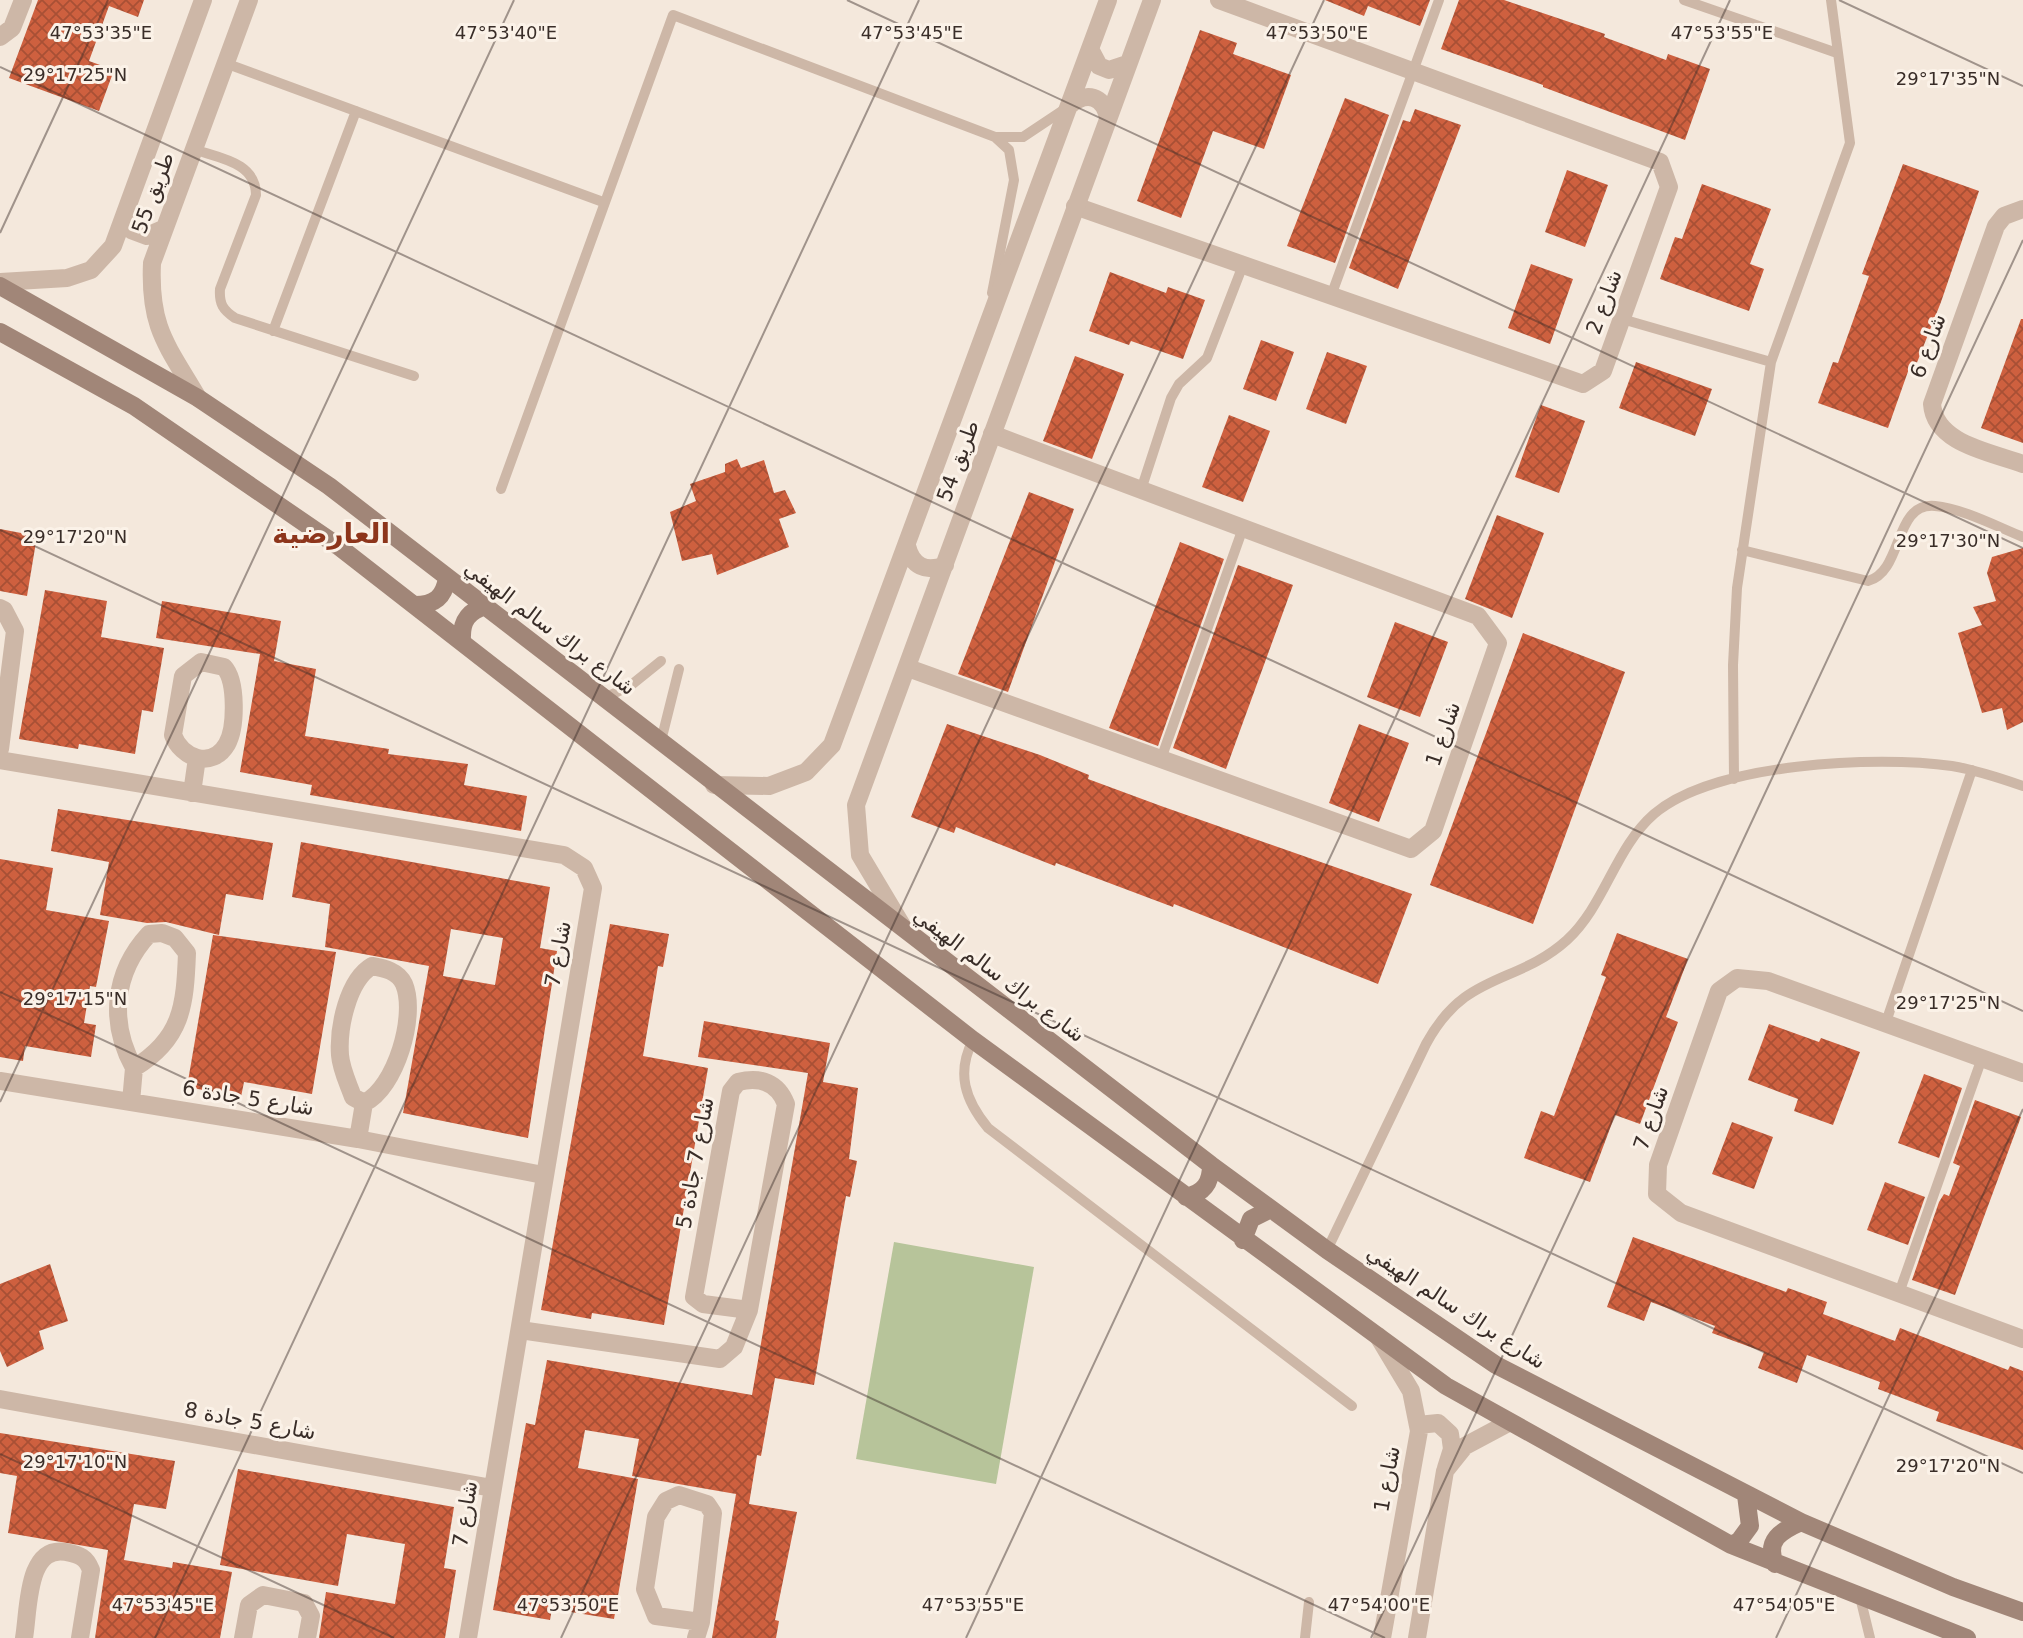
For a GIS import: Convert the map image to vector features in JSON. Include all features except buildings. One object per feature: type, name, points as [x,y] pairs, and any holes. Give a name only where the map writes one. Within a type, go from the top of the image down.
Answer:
[{"type":"main road","name":"شارع براك سالم الهيفي","points":[[0,284],[198,398],[329,486],[1211,1165],[1327,1250],[1496,1365],[1801,1522],[1953,1587],[2023,1612]]},
{"type":"main road","points":[[0,332],[134,406],[338,545],[973,1040],[1446,1386],[1731,1545],[1967,1638]]},
{"type":"main road","points":[[415,605],[427,605],[438,600],[445,590],[446,578]]},
{"type":"main road","points":[[461,640],[461,628],[466,617],[475,610],[486,607]]},
{"type":"main road","points":[[1185,1197],[1197,1194],[1206,1187],[1211,1177],[1211,1165]]},
{"type":"main road","points":[[1243,1240],[1251,1219],[1271,1209]]},
{"type":"main road","points":[[1731,1545],[1739,1541],[1749,1526],[1746,1494]]},
{"type":"main road","points":[[1775,1564],[1771,1554],[1772,1543],[1779,1534],[1801,1522]]},
{"type":"street","points":[[0,37],[12,28],[23,0]]},
{"type":"street","name":"طريق 55","points":[[0,284],[68,278],[91,270],[113,246],[203,0]]},
{"type":"street","name":"طريق 55","points":[[198,398],[155,321],[150,296],[152,263],[249,0]]},
{"type":"street","name":"طريق 54","points":[[714,785],[769,786],[806,772],[832,745],[1108,0]]},
{"type":"street","name":"طريق 54","points":[[907,933],[860,855],[856,806],[1152,0]]},
{"type":"street","name":"شارع 2","points":[[1075,206],[1583,384],[1603,371],[1670,187],[1660,162],[1219,0]]},
{"type":"street","points":[[1090,49],[1099,66],[1119,69],[1127,64]]},
{"type":"street","points":[[1070,104],[1078,98],[1088,96],[1099,99],[1106,107],[1108,117]]},
{"type":"street","name":"شارع 6","points":[[2023,209],[2004,216],[1996,226],[1932,404],[1937,424],[1944,432],[2023,464]]},
{"type":"street","points":[[125,214],[131,230],[148,236],[163,229]]},
{"type":"street","name":"شارع 1","points":[[908,668],[1411,849],[1433,831],[1498,643],[1478,616],[992,434]]},
{"type":"street","points":[[907,546],[916,564],[925,569],[945,565]]},
{"type":"street","points":[[0,608],[4,610],[15,631],[0,749]]},
{"type":"street","points":[[209,661],[224,667],[233,680],[229,741],[213,757],[197,758],[181,750],[173,734],[183,676],[193,665],[209,661]]},
{"type":"street","points":[[192,793],[197,758]]},
{"type":"street","name":"شارع 7","points":[[0,760],[564,855],[584,868],[593,888],[492,1488],[473,1637]]},
{"type":"street","points":[[131,1102],[134,1069],[121,1045],[119,995],[135,949],[149,934],[162,933],[175,938],[187,953],[185,993],[168,1042],[156,1055],[134,1069]]},
{"type":"street","points":[[372,966],[388,968],[404,983],[407,1007],[399,1062],[377,1097],[364,1103],[353,1097],[340,1054],[349,997],[360,973],[372,966]]},
{"type":"street","name":"شارع 7","points":[[2023,1073],[1768,981],[1737,978],[1719,991],[1658,1165],[1657,1194],[1681,1213],[2023,1339]]},
{"type":"street","name":"شارع 7 جادة 5","points":[[520,1331],[720,1359],[734,1347],[749,1311],[786,1104],[773,1085],[761,1080],[738,1082],[731,1091],[694,1297],[703,1304],[749,1311]]},
{"type":"street","name":"شارع 5 جادة 6","points":[[0,1081],[358,1139],[543,1175]]},
{"type":"street","points":[[358,1139],[364,1103]]},
{"type":"street","name":"شارع 1","points":[[1378,1336],[1411,1391],[1418,1425],[1382,1638]]},
{"type":"street","name":"شارع 5 جادة 8","points":[[0,1399],[492,1488]]},
{"type":"street","points":[[1445,1472],[1465,1446],[1510,1422]]},
{"type":"street","points":[[1418,1425],[1438,1423],[1450,1434],[1451,1449],[1418,1638]]},
{"type":"street","points":[[679,1495],[707,1504],[713,1513],[698,1630],[656,1616],[645,1589],[656,1517],[666,1501],[679,1495]]},
{"type":"street","points":[[24,1638],[36,1567],[47,1552],[56,1550],[80,1555],[87,1560],[91,1570],[80,1638]]},
{"type":"street","points":[[243,1638],[249,1605],[263,1595],[304,1603],[311,1616],[307,1638]]},
{"type":"lane","points":[[1331,296],[1439,0]]},
{"type":"lane","points":[[1684,0],[1837,53]]},
{"type":"lane","points":[[1734,779],[1734,627],[1742,550],[1770,362],[1850,143],[1831,0]]},
{"type":"lane","points":[[501,489],[673,15],[995,137],[1023,137],[1046,124],[1070,104]]},
{"type":"lane","points":[[225,63],[603,202]]},
{"type":"lane","points":[[274,331],[356,111]]},
{"type":"lane","points":[[980,350],[1013,180],[1009,150],[995,137]]},
{"type":"lane","points":[[193,149],[237,165],[249,172],[256,183],[256,195],[220,289],[219,301],[225,311],[235,318],[414,376]]},
{"type":"lane","points":[[1141,490],[1171,398],[1179,384],[1208,358],[1243,265]]},
{"type":"lane","points":[[1622,319],[1770,362]]},
{"type":"lane","points":[[1742,550],[1868,581],[1887,570],[1908,520],[1925,506],[1940,506],[2023,537]]},
{"type":"lane","points":[[1161,759],[1243,528]]},
{"type":"lane","points":[[604,698],[630,686],[661,661]]},
{"type":"lane","points":[[660,741],[678,669]]},
{"type":"lane","points":[[1327,1250],[1426,1044],[1442,1017],[1477,987],[1540,958],[1567,940],[1588,914],[1638,831],[1655,814],[1696,790],[1734,779],[1839,763],[1893,762],[1972,770],[2023,786]]},
{"type":"lane","points":[[1886,1022],[1972,770]]},
{"type":"lane","points":[[973,1040],[963,1062],[962,1073],[972,1105],[988,1128],[1352,1405]]},
{"type":"lane","points":[[1899,1293],[1982,1058]]},
{"type":"lane","points":[[1860,1598],[1870,1638]]},
{"type":"lane","points":[[1305,1638],[1309,1602]]},
{"type":"green space","points":[[894,1242],[1034,1267],[996,1484],[856,1459]]},
{"type":"district","name":"العارضية","points":[[331,533]]}]
